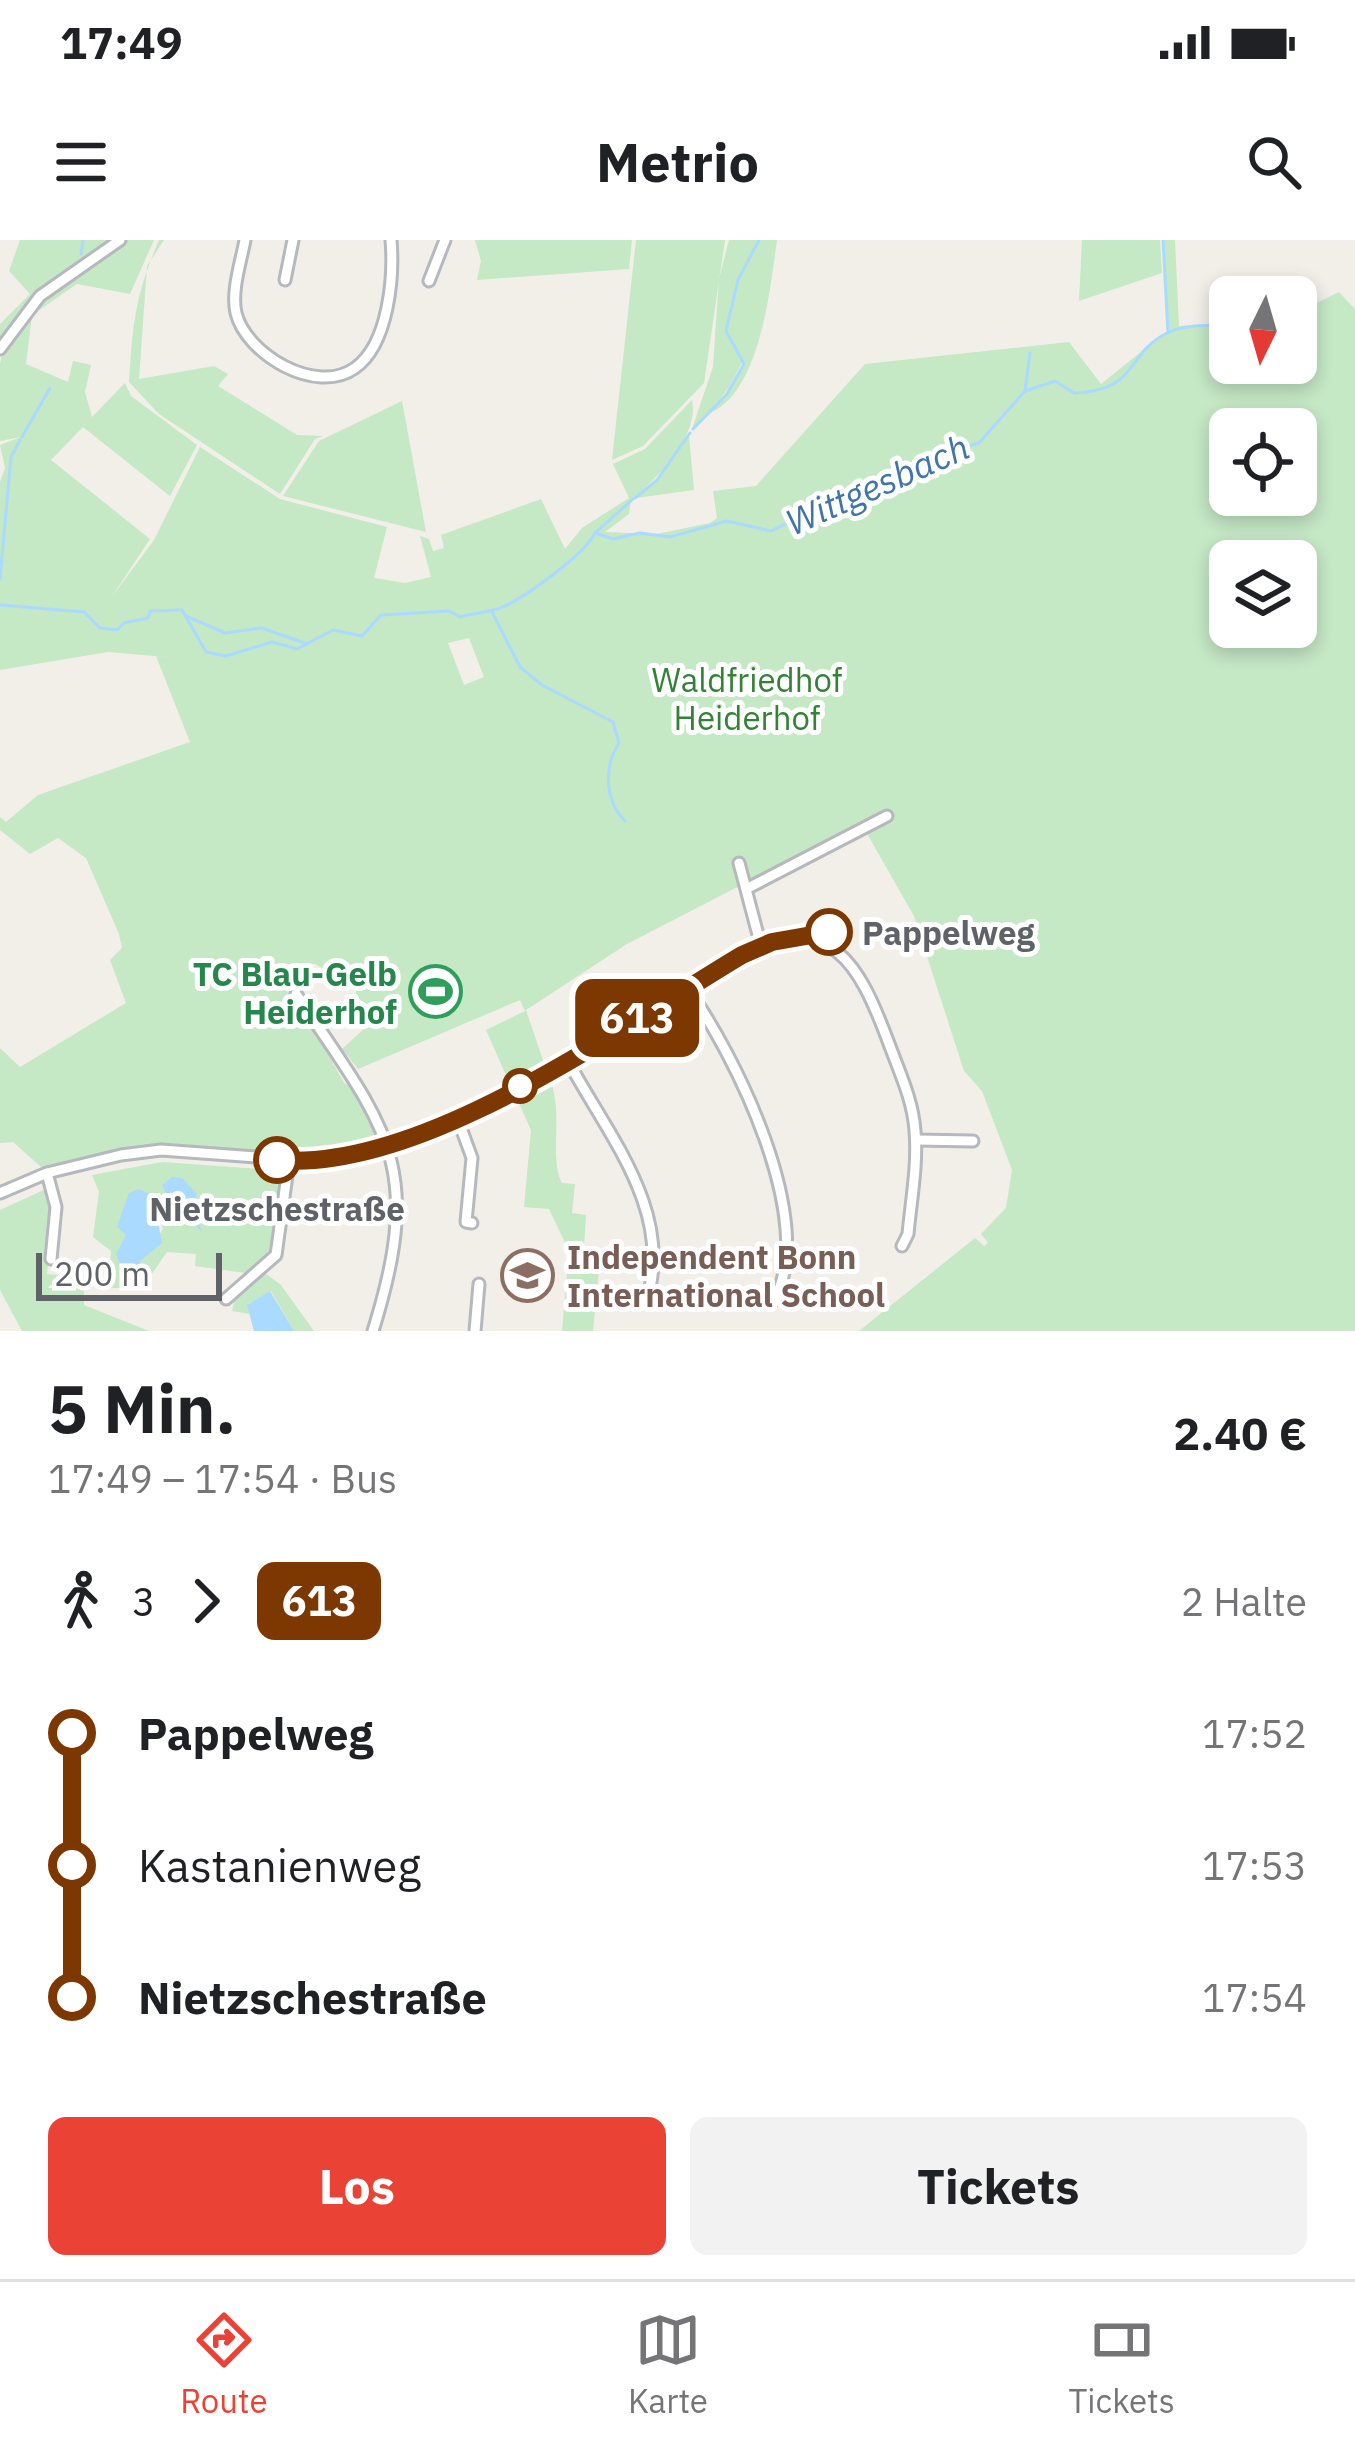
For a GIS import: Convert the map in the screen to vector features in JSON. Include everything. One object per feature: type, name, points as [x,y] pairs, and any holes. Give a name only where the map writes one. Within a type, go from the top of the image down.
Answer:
[{"type":"street","points":[[0,349],[40,296],[120,240]]},
{"type":"street","points":[[245,240],[235,303],[244,333],[271,358],[325,377],[357,367],[370,350],[393,289],[391,240]]},
{"type":"street","points":[[285,280],[293,240]]},
{"type":"street","points":[[429,281],[445,240]]},
{"type":"street","points":[[748,888],[887,816]]},
{"type":"street","points":[[739,862],[761,946]]},
{"type":"street","points":[[1,1189],[47,1173],[161,1150],[339,1161],[393,1148],[567,1059],[761,946],[804,937],[820,940],[846,958],[910,1100],[916,1140],[908,1234],[902,1246]]},
{"type":"street","points":[[688,988],[747,1092],[771,1153],[784,1218],[781,1288],[773,1301]]},
{"type":"street","points":[[296,994],[393,1148],[398,1219],[374,1331]]},
{"type":"street","points":[[567,1059],[617,1144],[648,1214],[654,1259],[646,1302]]},
{"type":"street","points":[[457,1117],[472,1158],[466,1222],[472,1223]]},
{"type":"street","points":[[916,1140],[973,1142]]},
{"type":"street","points":[[226,1299],[276,1255],[289,1161]]},
{"type":"street","points":[[47,1173],[56,1208],[51,1259]]},
{"type":"street","points":[[475,1331],[479,1284]]},
{"type":"green space","points":[[20,240],[114,240],[38,292],[0,341],[0,324],[30,294],[9,271]]},
{"type":"green space","name":"Waldfriedhof Heiderhof","points":[[127,240],[154,240],[130,294],[77,284],[32,315],[26,364],[68,382],[73,361],[91,365],[85,392],[92,417],[125,383],[131,396],[197,445],[170,496],[83,427],[51,460],[150,539],[111,598],[154,540],[200,447],[280,499],[387,527],[374,578],[405,583],[431,577],[420,536],[429,539],[433,551],[444,548],[441,535],[541,499],[565,549],[582,528],[629,498],[613,464],[645,449],[692,400],[690,427],[675,454],[631,500],[629,514],[605,532],[657,534],[710,523],[717,518],[713,491],[756,486],[865,364],[1069,342],[1101,384],[1167,331],[1164,240],[1175,240],[1179,326],[1209,324],[1209,384],[1317,384],[1317,303],[1339,292],[1355,309],[1355,1331],[859,1331],[975,1238],[984,1246],[988,1243],[981,1234],[1006,1208],[1012,1170],[982,1091],[964,1071],[914,916],[861,823],[627,944],[526,1010],[545,1066],[509,1082],[486,1030],[525,1011],[520,1000],[358,1069],[342,1049],[377,1017],[356,995],[356,988],[315,964],[264,964],[304,1011],[344,1083],[358,1089],[379,1130],[372,1144],[325,1157],[162,1144],[41,1167],[13,1142],[0,1143],[0,1048],[20,1067],[126,1003],[110,960],[122,948],[119,934],[86,858],[58,838],[30,854],[0,830],[0,817],[6,822],[38,795],[190,742],[156,656],[108,652],[0,670],[0,482],[5,468],[0,445],[21,437],[0,441],[0,364],[17,324],[70,277]],"holes":[[[469,638],[484,677],[464,685],[448,643]]]},
{"type":"green space","points":[[475,240],[632,240],[629,269],[477,280],[481,261]]},
{"type":"green space","points":[[636,240],[725,240],[704,383],[643,446],[612,460]]},
{"type":"green space","points":[[729,240],[758,240],[737,280],[725,331],[739,357],[727,331],[739,281],[760,240],[777,240],[760,337],[741,384],[710,413],[720,400],[692,429],[713,367],[719,279]]},
{"type":"green space","points":[[1082,240],[1160,240],[1162,273],[1079,301]]},
{"type":"green space","points":[[147,272],[139,379],[214,366],[228,374],[218,386],[297,435],[323,436],[315,439],[280,494],[159,414],[129,382],[134,325]]},
{"type":"green space","points":[[402,401],[426,532],[283,496],[319,441]]},
{"type":"green space","points":[[689,436],[694,490],[636,498],[658,480]]},
{"type":"green space","points":[[551,1082],[558,1173],[562,1183],[575,1184],[572,1213],[586,1215],[584,1247],[601,1249],[593,1331],[562,1331],[569,1251],[549,1209],[524,1207],[531,1130],[518,1101]]},
{"type":"green space","points":[[162,1162],[286,1171],[282,1213],[271,1252],[253,1274],[195,1266],[196,1254],[167,1252],[142,1288],[108,1288],[111,1251],[93,1237],[99,1192],[92,1175]],"holes":[[[153,1196],[163,1229],[139,1263],[124,1261],[119,1249]]]},
{"type":"green space","points":[[46,1189],[53,1209],[47,1274],[84,1278],[84,1305],[149,1331],[22,1331],[0,1290],[0,1210]]},
{"type":"green space","points":[[265,1273],[281,1285],[314,1331],[294,1331],[271,1291],[248,1304],[250,1314],[232,1311],[235,1299]]},
{"type":"water","points":[[172,1177],[182,1178],[196,1193],[201,1232],[195,1224],[181,1224],[162,1185]]},
{"type":"water","points":[[139,1189],[153,1196],[162,1243],[140,1261],[142,1273],[126,1280],[116,1254],[126,1235],[117,1227],[129,1193]]},
{"type":"water","points":[[270,1291],[294,1331],[254,1331],[247,1305]]},
{"type":"waterway","points":[[81,254],[83,240]]},
{"type":"waterway","points":[[693,429],[727,394],[744,364],[726,331],[738,280],[759,240]]},
{"type":"waterway","points":[[1163,240],[1168,333]]},
{"type":"waterway","name":"Wittgesbach","points":[[0,605],[84,612],[100,628],[117,630],[124,623],[148,618],[150,611],[182,610],[206,652],[226,656],[272,642],[297,649],[333,630],[362,636],[381,615],[449,611],[460,617],[490,611],[541,584],[595,533],[613,539],[640,533],[670,537],[727,521],[771,531],[909,463],[979,443],[1025,391],[1055,381],[1074,393],[1110,385],[1167,333],[1209,326]]},
{"type":"waterway","points":[[1025,391],[1030,353]]},
{"type":"waterway","points":[[22,437],[50,388]]},
{"type":"waterway","points":[[635,498],[657,480],[690,433]]},
{"type":"waterway","points":[[0,579],[11,457],[20,440]]},
{"type":"waterway","points":[[595,533],[633,499]]},
{"type":"waterway","points":[[492,612],[520,667],[542,685],[613,722],[619,743],[608,783],[613,803],[625,821]]},
{"type":"waterway","name":"Wittgesbach","points":[[186,616],[225,633],[262,628],[307,644]]},
{"type":"bus line","name":"613","points":[[277,1160],[339,1161],[393,1148],[407,1137],[510,1091],[742,955],[772,942],[829,932]]},
{"type":"place","name":"Pappelweg","points":[[829,932]]},
{"type":"place","name":"TC Blau-Gelb Heiderhof","points":[[436,992]]},
{"type":"place","name":"Nietzschestraße","points":[[277,1160]]},
{"type":"place","name":"Independent Bonn International School","points":[[528,1275]]}]
